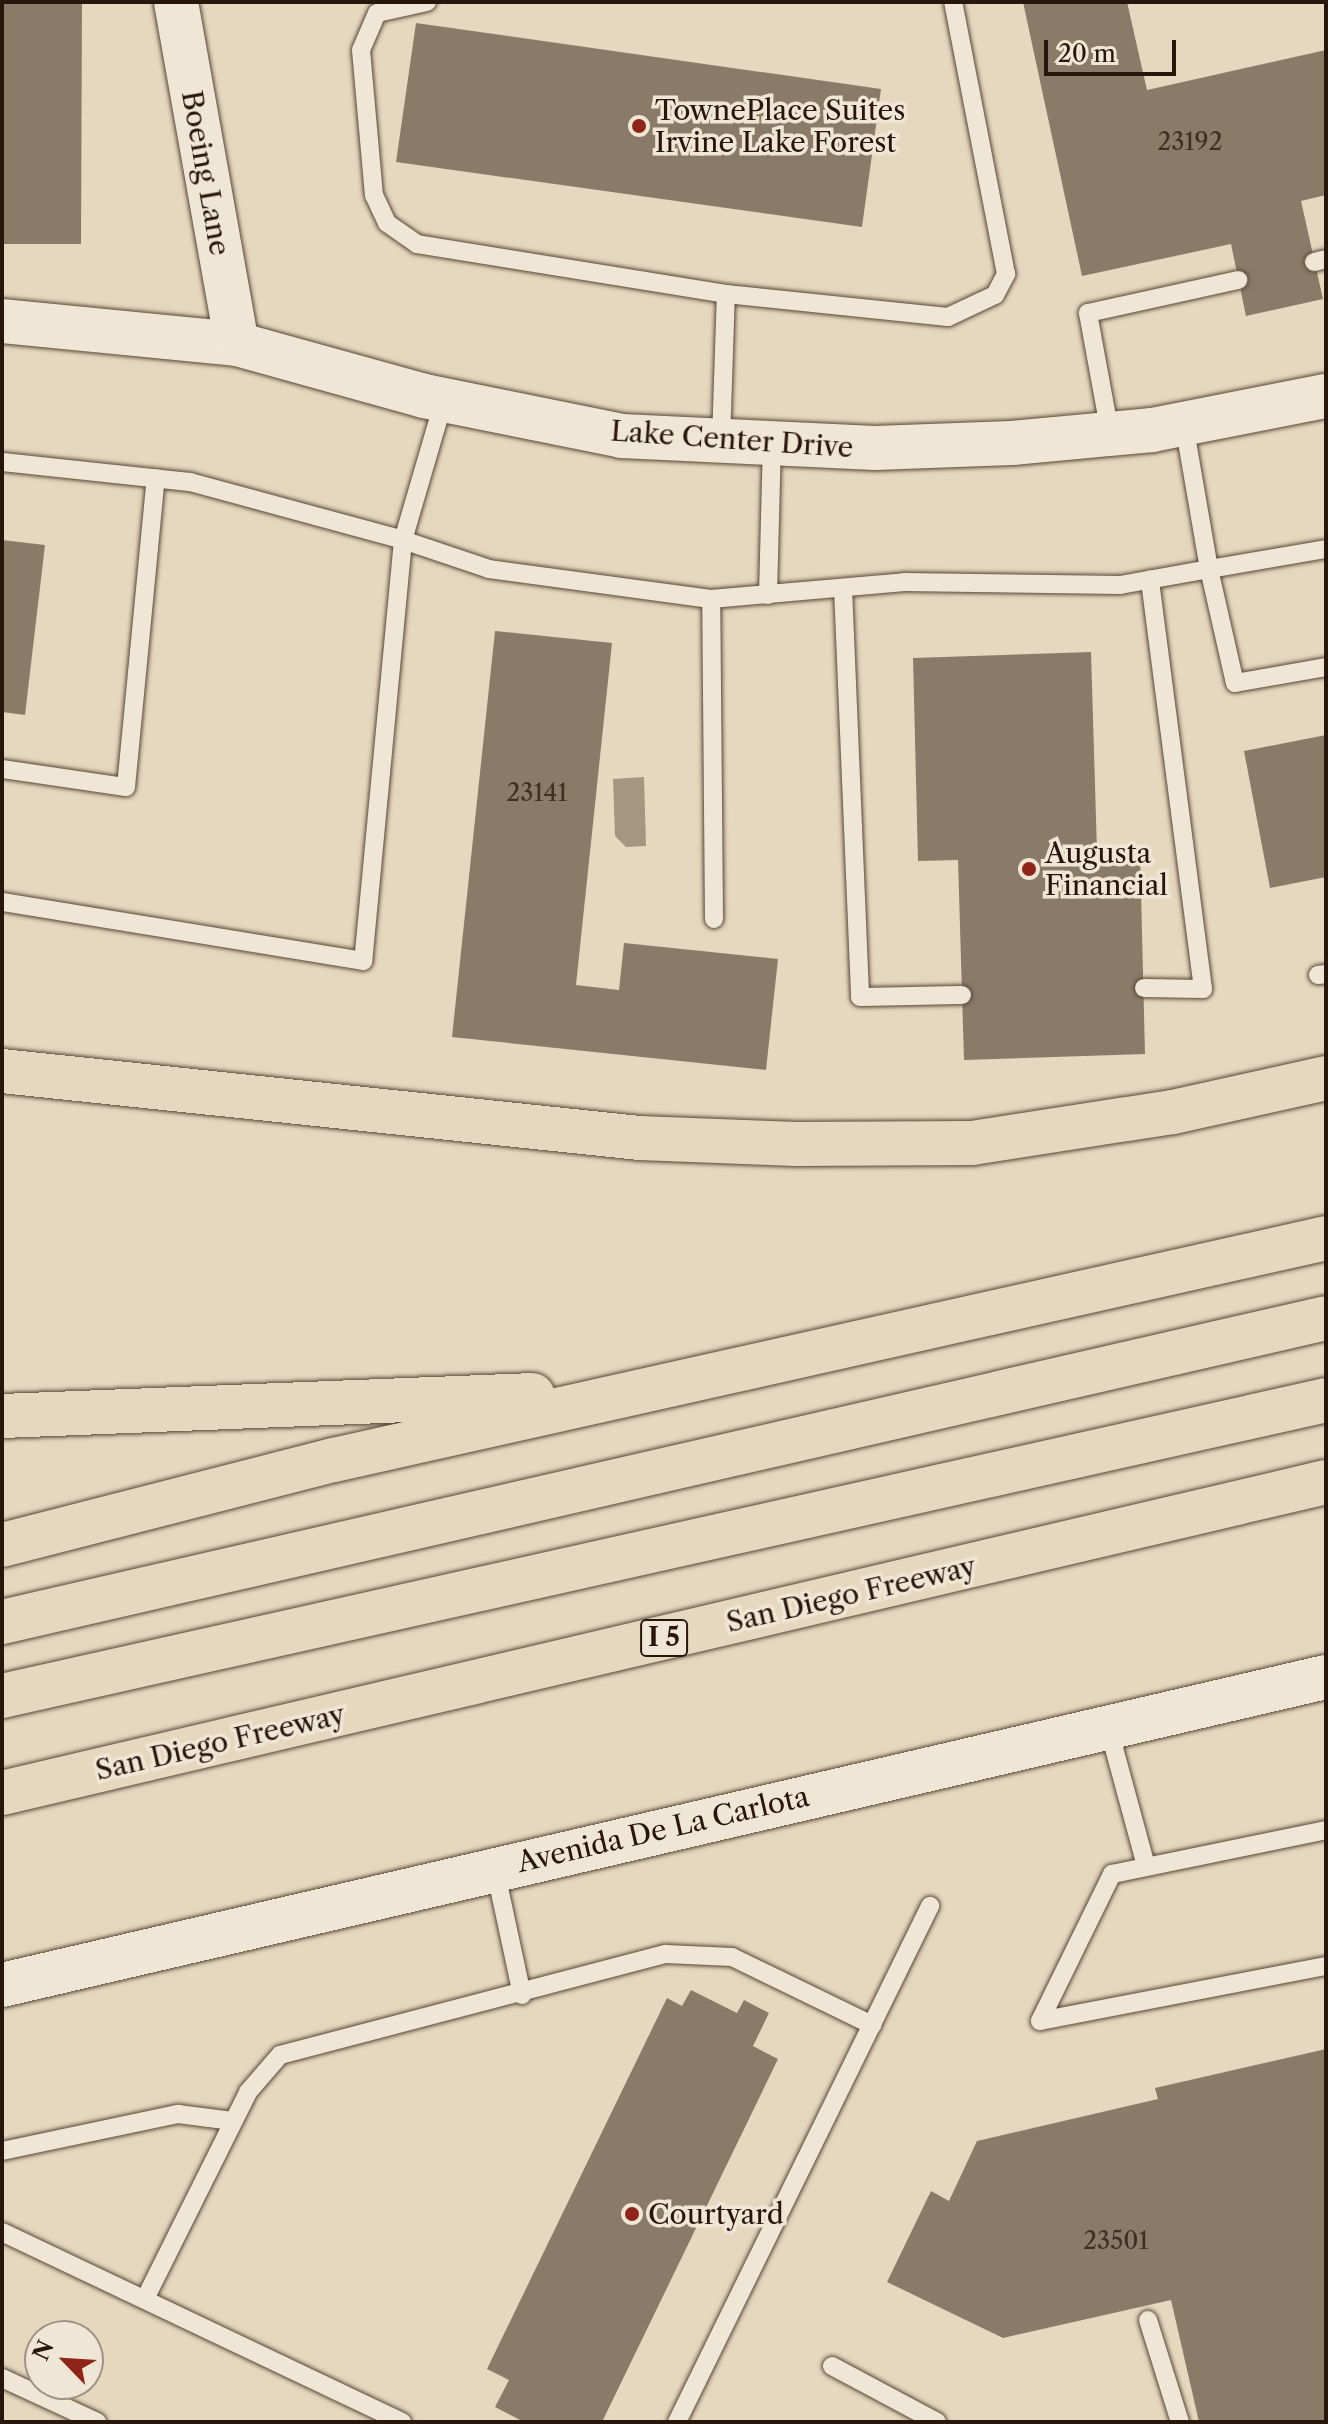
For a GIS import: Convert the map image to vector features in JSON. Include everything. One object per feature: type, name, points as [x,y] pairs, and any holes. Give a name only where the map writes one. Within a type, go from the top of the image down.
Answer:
[{"type":"highway","points":[[2,1071],[639,1138],[796,1144],[972,1143],[1173,1112],[1326,1078]]},
{"type":"highway","points":[[2,1545],[643,1390],[1326,1238]]},
{"type":"highway","points":[[2,1622],[1326,1318]]},
{"type":"highway","points":[[2,1416],[643,1390]]},
{"type":"highway","points":[[2,1696],[1326,1400]]},
{"type":"highway","name":"San Diego Freeway","points":[[2,1793],[1326,1482]]},
{"type":"street","name":"Boeing Lane","points":[[176,2],[237,344]]},
{"type":"street","name":"Lake Center Drive","points":[[2,321],[237,344],[444,400],[622,436],[890,447],[1110,433],[1184,424],[1326,396]]},
{"type":"street","name":"Avenida De La Carlota","points":[[2,1985],[1326,1677]]},
{"type":"lane","points":[[427,2],[377,13],[361,50],[374,195],[387,223],[441,253],[726,294],[948,317],[995,295],[1006,274],[1006,244],[953,2]]},
{"type":"lane","points":[[1110,433],[1088,313],[1238,280]]},
{"type":"lane","points":[[721,441],[726,294]]},
{"type":"lane","points":[[2,902],[363,961],[403,540],[444,400]]},
{"type":"lane","points":[[1184,424],[1209,569],[1235,683],[1326,667]]},
{"type":"lane","points":[[768,595],[772,443]]},
{"type":"lane","points":[[2,462],[156,478],[403,540],[489,569],[711,599],[843,588],[1150,579],[1326,549]]},
{"type":"lane","points":[[2,769],[126,787],[156,478]]},
{"type":"lane","points":[[1144,988],[1203,989],[1150,579]]},
{"type":"lane","points":[[843,588],[860,997],[962,995]]},
{"type":"lane","points":[[711,599],[714,919]]},
{"type":"lane","points":[[1108,1726],[1146,1866]]},
{"type":"lane","points":[[1326,1830],[1146,1866],[1109,1878],[1040,2021],[1326,1966]]},
{"type":"lane","points":[[495,1869],[522,1995]]},
{"type":"lane","points":[[677,2422],[930,1906]]},
{"type":"lane","points":[[145,2299],[233,2121],[280,2055],[522,1995],[666,1954],[732,1957],[872,2025]]},
{"type":"lane","points":[[2,2151],[178,2114],[233,2121]]},
{"type":"lane","points":[[2,2232],[402,2422]]},
{"type":"lane","points":[[1148,2320],[1180,2422]]},
{"type":"lane","points":[[832,2366],[937,2422]]},
{"type":"lane","points":[[2,2378],[97,2422]]},
{"type":"shaded area","points":[[644,777],[646,846],[626,847],[615,836],[613,779]]},
{"type":"building","points":[[2,2],[82,2],[81,244],[2,244]]},
{"type":"building","points":[[1023,2],[1127,2],[1147,90],[1326,50],[1326,195],[1301,201],[1323,299],[1246,316],[1231,244],[1082,276]]},
{"type":"building","name":"TownePlace Suites Irvine Lake Forest","points":[[416,23],[881,89],[862,227],[396,162]]},
{"type":"building","points":[[2,540],[45,545],[25,715],[2,712]]},
{"type":"building","points":[[495,631],[612,643],[576,985],[619,990],[624,943],[778,959],[766,1070],[452,1037]]},
{"type":"building","points":[[1091,652],[1097,851],[1140,850],[1145,1054],[964,1060],[958,860],[918,861],[913,658]]},
{"type":"building","points":[[1326,735],[1326,877],[1270,888],[1244,751]]},
{"type":"building","name":"Courtyard","points":[[691,1990],[737,2013],[744,2000],[769,2013],[753,2046],[778,2059],[602,2422],[524,2422],[495,2407],[509,2380],[487,2369],[667,1998],[682,2006]]},
{"type":"building","points":[[1326,2049],[1326,2422],[1199,2422],[1171,2300],[1003,2338],[887,2282],[931,2191],[949,2201],[977,2141],[1158,2099],[1155,2088]]},
{"type":"place","name":"TownePlace Suites Irvine Lake Forest","points":[[639,126]]},
{"type":"place","name":"Augusta Financial","points":[[1029,869]]},
{"type":"place","name":"Courtyard","points":[[632,2214]]}]
